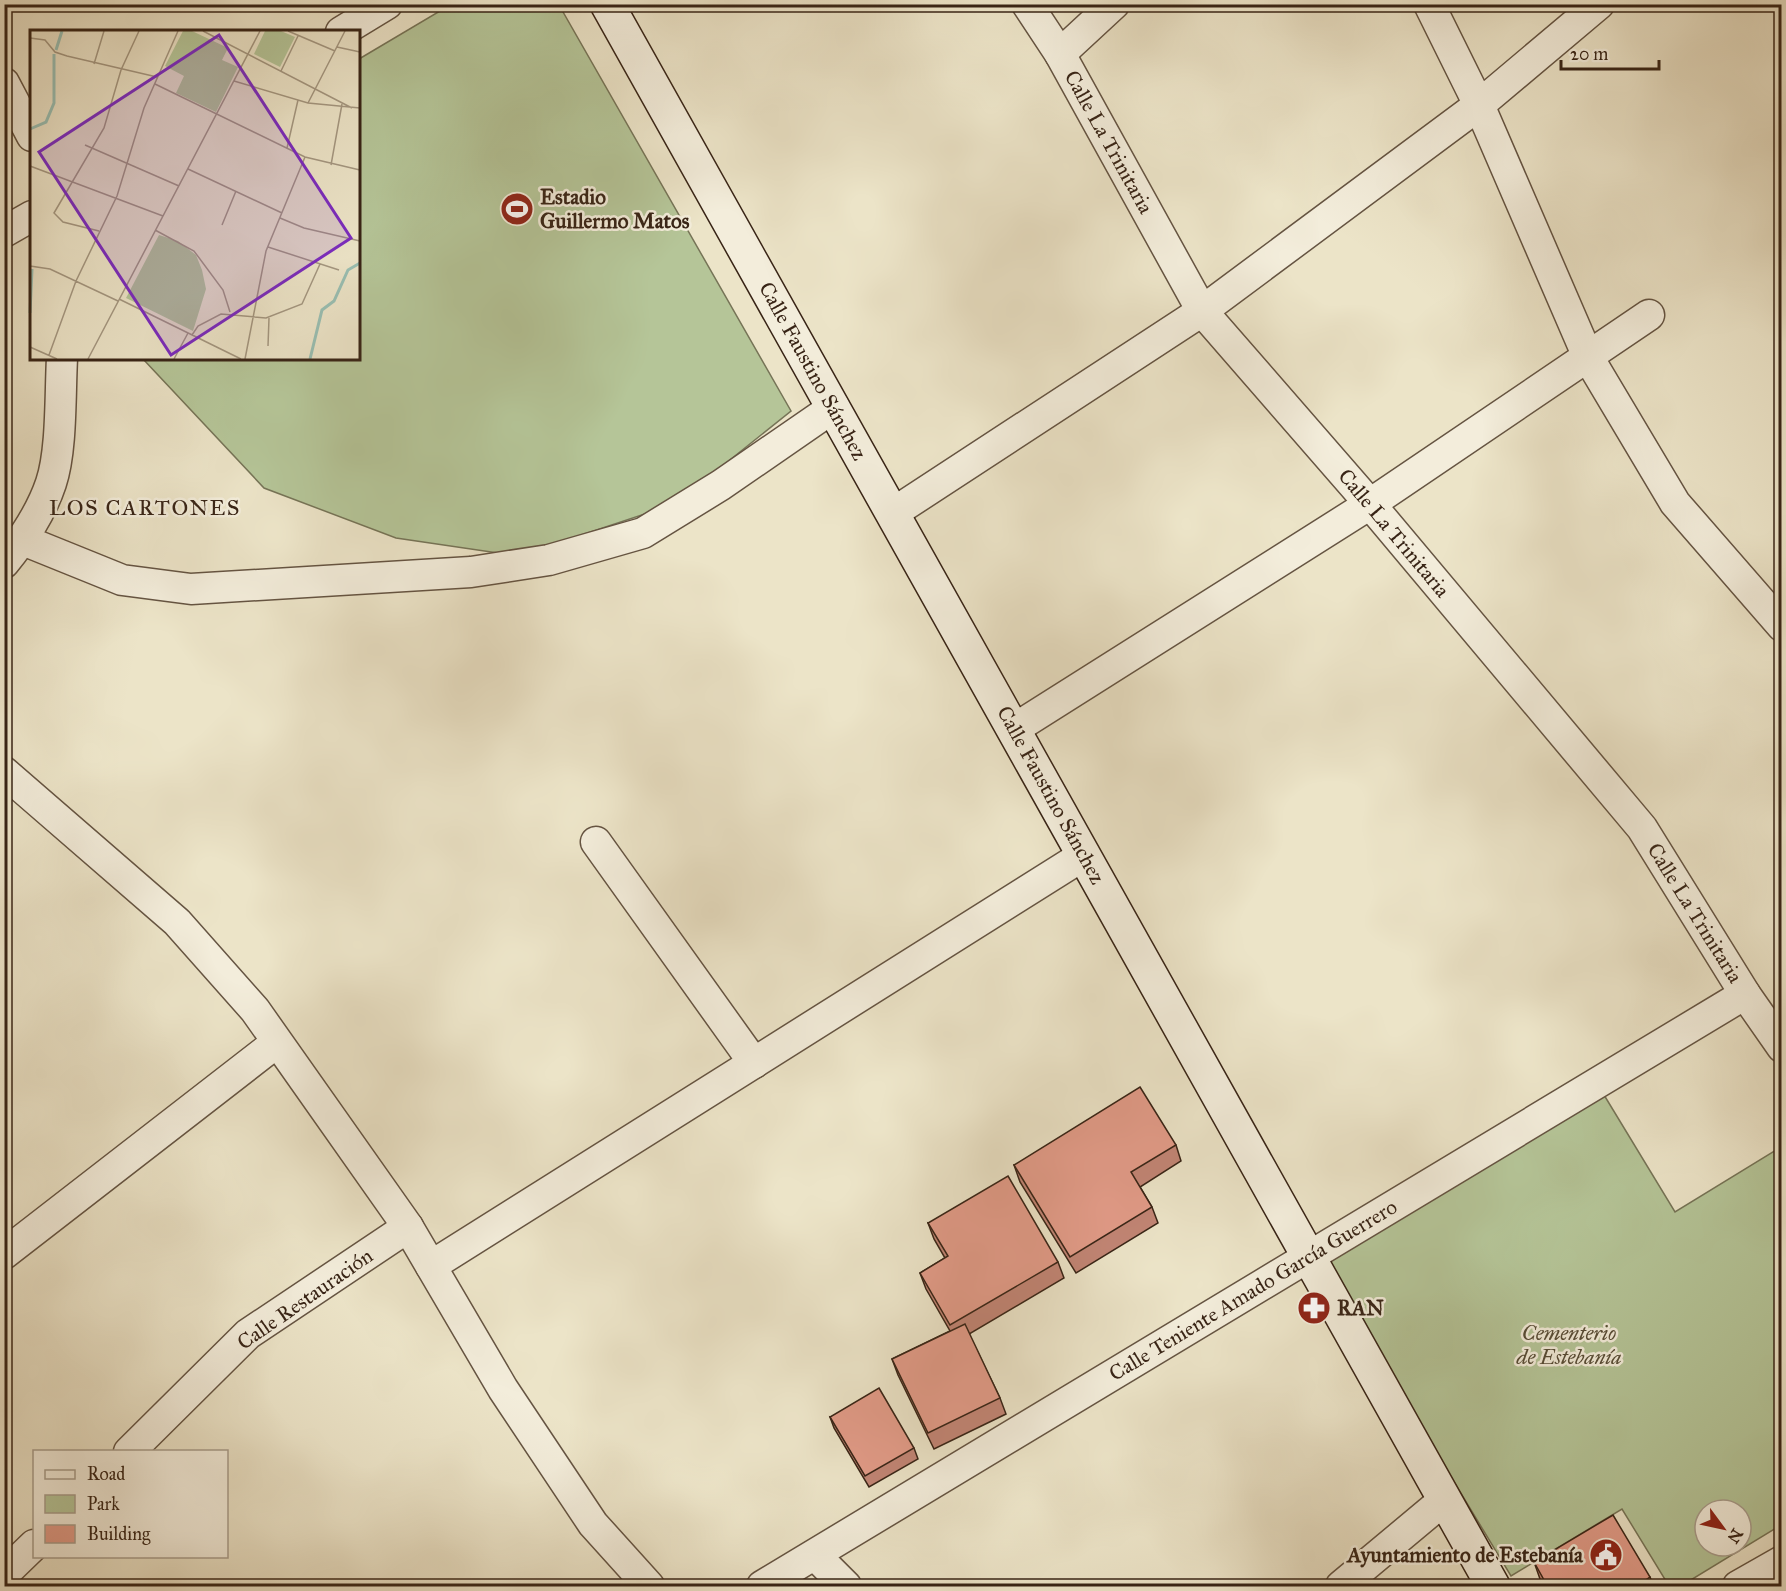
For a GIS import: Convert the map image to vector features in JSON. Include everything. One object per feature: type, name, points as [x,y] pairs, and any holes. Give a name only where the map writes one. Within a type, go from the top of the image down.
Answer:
[{"type":"street","points":[[344,30],[387,4]]},
{"type":"street","name":"Calle Faustino Sánchez","points":[[607,4],[1493,1587]]},
{"type":"street","name":"Calle La Trinitaria","points":[[1028,4],[1060,54],[1203,311],[1370,504],[1642,828],[1745,994],[1779,1037]]},
{"type":"street","points":[[1060,54],[1114,4]]},
{"type":"street","points":[[1429,4],[1479,105],[1588,357],[1675,503],[1782,626]]},
{"type":"street","points":[[893,513],[1203,311],[1479,105],[1599,4]]},
{"type":"street","points":[[4,83],[30,132]]},
{"type":"street","points":[[4,232],[30,217]]},
{"type":"street","points":[[1014,729],[1370,504],[1649,315]]},
{"type":"street","points":[[4,563],[23,540],[52,481],[62,360]]},
{"type":"street","points":[[23,540],[122,580],[191,589],[471,572],[549,560],[643,532],[721,485],[834,407]]},
{"type":"street","points":[[4,772],[177,922],[255,1010],[276,1043],[408,1227],[503,1389],[593,1524],[649,1587]]},
{"type":"street","points":[[596,842],[754,1063]]},
{"type":"street","points":[[431,1266],[1084,855]]},
{"type":"street","name":"Calle Teniente Amado García Guerrero","points":[[762,1587],[1745,994]]},
{"type":"street","points":[[4,1254],[276,1043]]},
{"type":"street","name":"Calle Restauración","points":[[131,1450],[248,1334],[408,1227]]},
{"type":"street","points":[[1341,1587],[1444,1500]]},
{"type":"street","points":[[4,1574],[33,1546]]},
{"type":"street","points":[[815,1555],[846,1587]]},
{"type":"street","points":[[1738,1587],[1782,1561]]},
{"type":"green space","name":"Estadio Guillermo Matos","points":[[450,5],[559,5],[791,411],[675,504],[518,556],[396,538],[264,488],[144,360],[360,360],[360,58]]},
{"type":"green space","name":"Cementerio de Estebanía","points":[[1601,1090],[1675,1212],[1781,1147],[1781,1525],[1753,1542],[1753,1498],[1693,1498],[1693,1558],[1727,1558],[1681,1586],[1669,1586],[1622,1509],[1511,1576],[1321,1262]]},
{"type":"building","points":[[1140,1087],[1176,1145],[1131,1172],[1152,1207],[1070,1257],[1014,1165]]},
{"type":"building","points":[[1008,1176],[1058,1262],[950,1325],[920,1273],[948,1256],[928,1223]]},
{"type":"building","points":[[965,1324],[1000,1398],[928,1433],[892,1359]]},
{"type":"building","points":[[879,1388],[914,1448],[865,1476],[830,1417]]},
{"type":"building","name":"Ayuntamiento de Estebanía","points":[[1613,1515],[1650,1577],[1635,1587],[1548,1587],[1534,1562]]},
{"type":"place","name":"Estadio Guillermo Matos","points":[[517,209]]},
{"type":"place","name":"RAN","points":[[1314,1308]]},
{"type":"place","name":"Ayuntamiento de Estebanía","points":[[1606,1555]]},
{"type":"district","name":"LOS CARTONES","points":[[145,507]]}]
